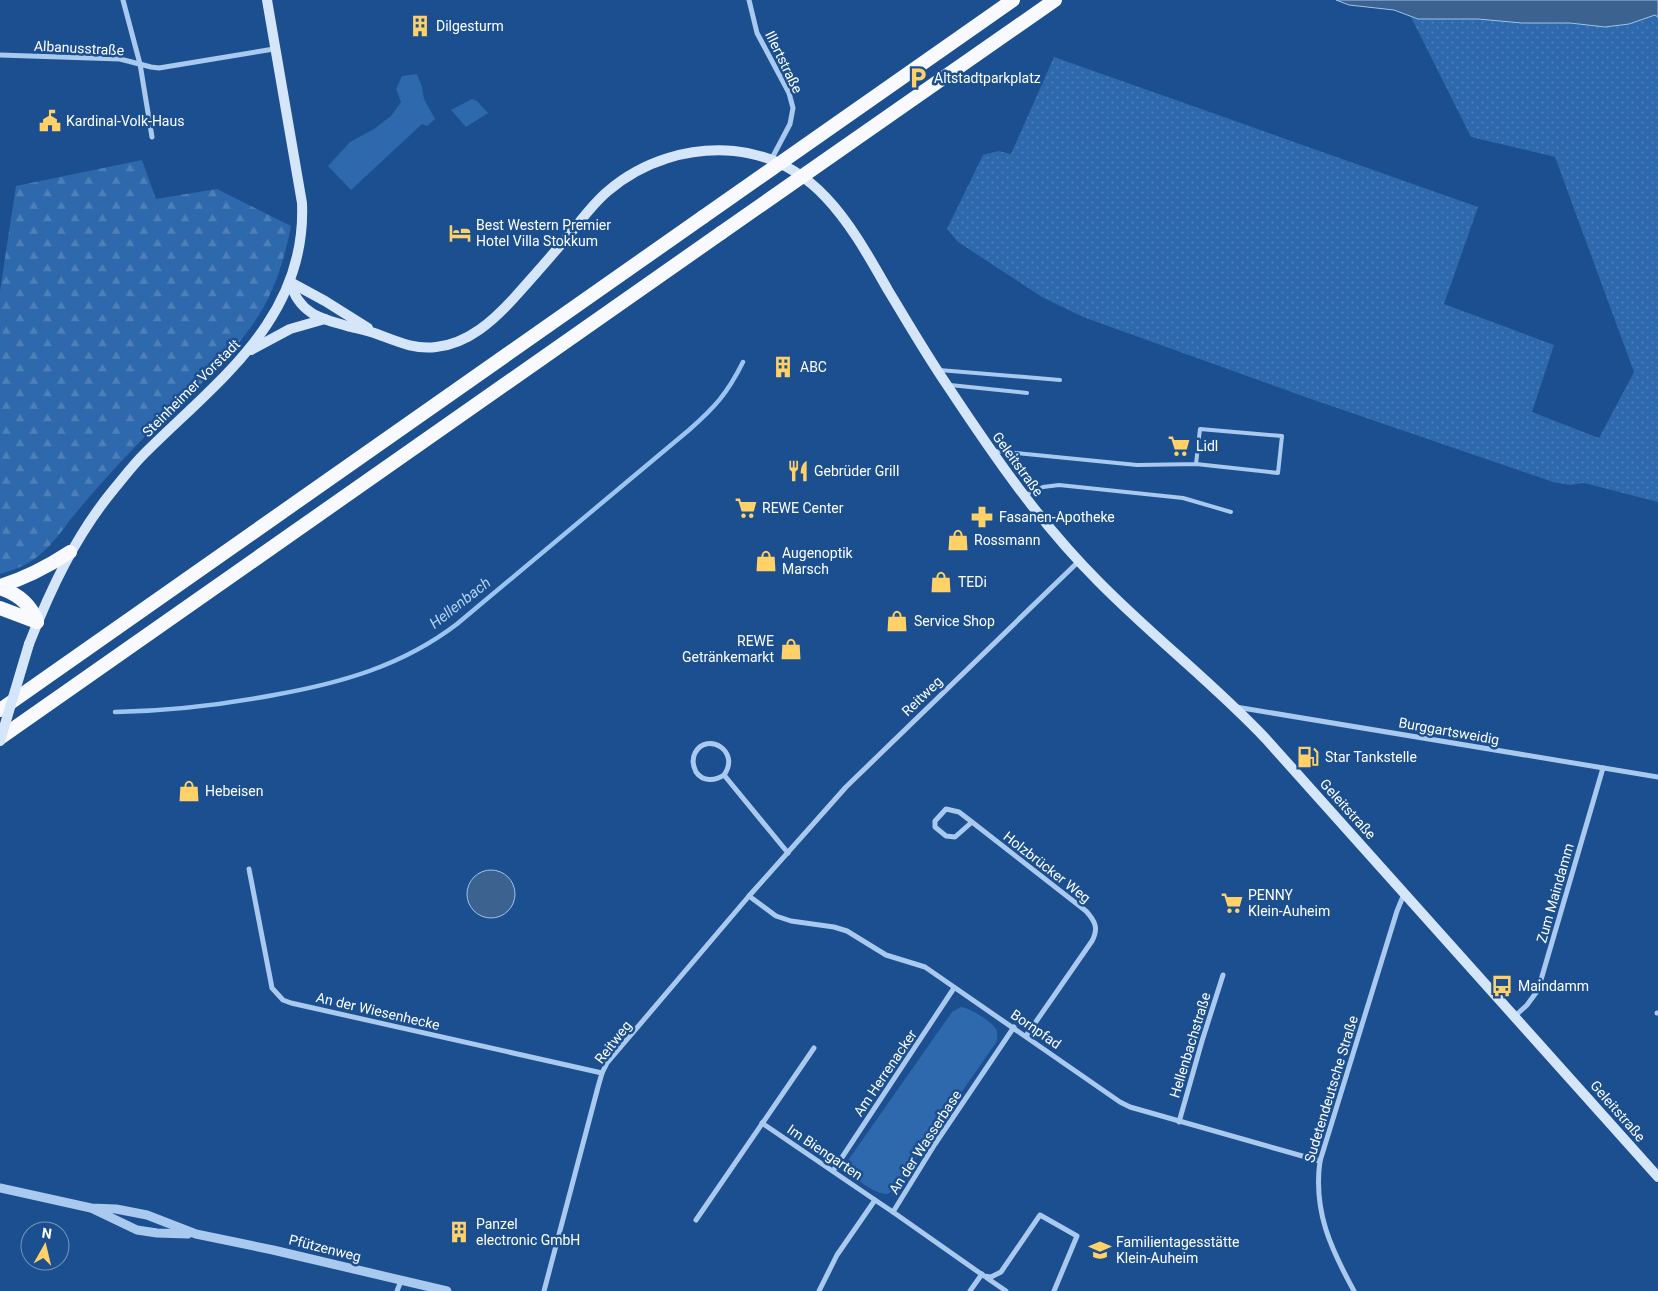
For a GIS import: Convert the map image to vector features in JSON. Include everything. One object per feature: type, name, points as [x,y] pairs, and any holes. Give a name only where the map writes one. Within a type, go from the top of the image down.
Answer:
[{"type":"highway","points":[[0,710],[1013,0]]},
{"type":"highway","points":[[0,739],[1055,0]]},
{"type":"highway","points":[[0,587],[46,567],[70,552]]},
{"type":"highway","points":[[0,587],[25,602],[31,608],[37,622]]},
{"type":"highway","points":[[0,608],[37,622]]},
{"type":"main road","name":"Steinheimer Vorstadt","points":[[0,739],[37,622],[70,552],[100,507],[142,455],[217,385],[248,352],[274,315],[290,282],[299,248],[302,203],[266,0]]},
{"type":"main road","name":"Geleitstraße","points":[[290,282],[293,294],[304,308],[326,319],[424,348],[444,346],[475,332],[502,310],[600,198],[626,177],[654,162],[676,155],[706,151],[735,151],[771,160],[804,178],[836,207],[860,240],[946,384],[990,450],[1046,525],[1127,609],[1236,706],[1658,1177]]},
{"type":"main road","name":"Geleitstraße","points":[[290,282],[332,305],[375,333]]},
{"type":"main road","points":[[248,352],[290,329],[313,321],[326,319]]},
{"type":"street","points":[[123,0],[140,64],[152,137]]},
{"type":"street","name":"Illertstraße","points":[[749,0],[757,33],[789,93],[792,108],[790,124],[771,160]]},
{"type":"street","name":"Albanusstraße","points":[[0,55],[120,59],[160,68],[274,49]]},
{"type":"street","name":"Reitweg","points":[[544,1291],[602,1073],[607,1063],[749,896],[846,787],[1079,561]]},
{"type":"street","name":"Burggartsweidig","points":[[1236,706],[1658,777]]},
{"type":"street","points":[[715,744],[721,746],[726,751],[729,759],[728,769],[724,775],[715,780],[708,780],[697,774],[693,765],[693,758],[701,746],[715,744]]},
{"type":"street","name":"Zum Maindamm","points":[[1515,1016],[1527,1005],[1538,990],[1603,768]]},
{"type":"street","points":[[724,775],[788,853]]},
{"type":"street","name":"Holzbrücker Weg","points":[[972,822],[956,837],[946,836],[934,827],[935,821],[946,809],[959,812],[972,822],[1086,911],[1096,923],[1096,930],[1092,941],[1026,1036]]},
{"type":"street","name":"An der Wiesenhecke","points":[[249,869],[272,988],[283,1000],[602,1073]]},
{"type":"street","name":"Sudetendeutsche Straße","points":[[1354,1291],[1337,1260],[1325,1229],[1318,1191],[1320,1161],[1404,893]]},
{"type":"street","name":"Bornpfad","points":[[749,896],[776,916],[847,931],[886,955],[925,967],[1120,1102],[1135,1109],[1320,1161]]},
{"type":"street","name":"Hellenbachstraße","points":[[1179,1122],[1223,975]]},
{"type":"street","name":"Am Herrenacker","points":[[833,1170],[954,988]]},
{"type":"street","name":"An der Wasserbase","points":[[819,1291],[837,1255],[874,1200],[893,1212],[935,1144],[1014,1027]]},
{"type":"street","points":[[696,1220],[814,1048]]},
{"type":"street","name":"Im Biengarten","points":[[762,1123],[874,1200]]},
{"type":"street","name":"Pfützenweg","points":[[0,1188],[91,1208],[116,1209],[147,1215],[196,1234],[447,1291]]},
{"type":"street","name":"Pfützenweg","points":[[91,1208],[136,1230],[157,1233],[196,1234]]},
{"type":"street","points":[[893,1212],[1006,1291]]},
{"type":"street","points":[[983,1275],[991,1277],[1001,1272],[1040,1215],[1077,1236],[1054,1291]]},
{"type":"street","points":[[970,1291],[983,1275]]},
{"type":"street","points":[[397,1291],[401,1281]]},
{"type":"lane","points":[[937,370],[1060,380]]},
{"type":"lane","points":[[946,384],[1027,393]]},
{"type":"lane","points":[[990,450],[1137,465],[1196,464],[1278,473],[1282,436],[1200,428],[1196,464]]},
{"type":"lane","points":[[1023,496],[1043,486],[1059,485],[1183,498],[1231,512]]},
{"type":"green space","points":[[1655,15],[1658,17],[1658,502],[1584,483],[1570,485],[1553,482],[1311,399],[1083,317],[1042,297],[958,242],[947,229],[983,155],[999,151],[1011,154],[1054,57],[1478,207],[1444,304],[1554,345],[1532,412],[1599,438],[1634,372],[1555,157],[1471,137],[1411,17],[1418,19],[1478,19],[1522,23],[1570,23],[1605,27],[1629,24]]},
{"type":"green space","points":[[417,74],[424,99],[435,119],[427,126],[422,124],[351,190],[328,166],[350,142],[374,129],[391,116],[401,102],[396,89],[402,76]]},
{"type":"green space","points":[[472,99],[477,101],[488,113],[466,127],[451,110]]},
{"type":"green space","points":[[142,160],[156,199],[217,189],[291,226],[277,279],[259,316],[223,361],[122,460],[47,548],[28,563],[0,574],[0,291],[16,186]]},
{"type":"green space","points":[[961,1007],[975,1012],[993,1026],[997,1032],[997,1041],[894,1190],[887,1194],[876,1191],[859,1180],[850,1171],[847,1167],[849,1159],[952,1012]]},
{"type":"shaded area","points":[[1336,0],[1658,0],[1658,17],[1655,15],[1629,24],[1605,27],[1570,23],[1522,23],[1478,19],[1418,19],[1394,10],[1349,5]]},
{"type":"shaded area","points":[[486,870],[496,870],[505,874],[511,880],[515,894],[511,908],[505,914],[496,918],[486,918],[477,914],[471,908],[467,899],[467,889],[471,880],[477,874]]},
{"type":"waterway","name":"Hellenbach","points":[[115,712],[195,707],[299,690],[370,671],[415,651],[457,624],[689,430],[720,399],[743,362]]},
{"type":"place","name":"Dilgesturm","points":[[420,26]]},
{"type":"place","name":"Altstadtparkplatz","points":[[918,78]]},
{"type":"place","name":"Kardinal-Volk-Haus","points":[[50,121]]},
{"type":"place","name":"Best Western Premier Hotel Villa Stokkum","points":[[460,233]]},
{"type":"place","name":"ABC","points":[[783,367]]},
{"type":"place","name":"Lidl","points":[[1179,446]]},
{"type":"place","name":"Gebrüder Grill","points":[[798,471]]},
{"type":"place","name":"REWE Center","points":[[746,508]]},
{"type":"place","name":"Fasanen-Apotheke","points":[[982,517]]},
{"type":"place","name":"Rossmann","points":[[958,540]]},
{"type":"place","name":"Augenoptik Marsch","points":[[766,561]]},
{"type":"place","name":"TEDi","points":[[941,582]]},
{"type":"place","name":"Service Shop","points":[[897,621]]},
{"type":"place","name":"REWE Getränkemarkt","points":[[791,649]]},
{"type":"place","name":"Star Tankstelle","points":[[1308,757]]},
{"type":"place","name":"Hebeisen","points":[[189,791]]},
{"type":"place","name":"PENNY Klein-Auheim","points":[[1232,903]]},
{"type":"place","name":"Maindamm","points":[[1502,986]]},
{"type":"place","name":"Panzel electronic GmbH","points":[[459,1232]]},
{"type":"place","name":"Familientagesstätte Klein-Auheim","points":[[1100,1250]]}]
